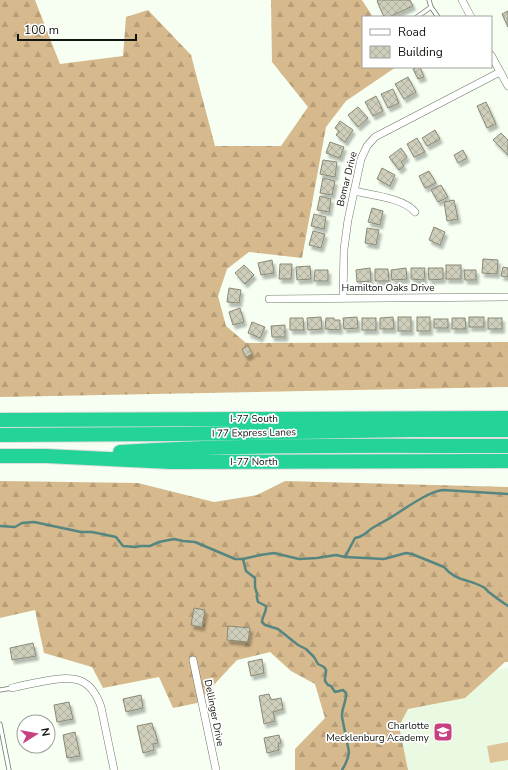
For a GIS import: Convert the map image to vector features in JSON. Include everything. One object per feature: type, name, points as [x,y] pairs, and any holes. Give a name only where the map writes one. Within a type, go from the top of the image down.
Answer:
[{"type":"highway","name":"I-77 South","points":[[0,420],[508,418]]},
{"type":"highway","name":"I 77 Express Lanes","points":[[0,435],[508,430]]},
{"type":"highway","name":"I 77 Express Lanes","points":[[46,456],[171,449],[333,446],[508,446]]},
{"type":"highway","name":"I-77 North","points":[[0,456],[46,456],[171,462],[508,461]]},
{"type":"street","points":[[462,0],[470,16]]},
{"type":"street","points":[[492,57],[508,86]]},
{"type":"street","name":"Bomar Drive","points":[[343,298],[344,249],[348,220],[361,159],[366,146],[375,137],[500,72]]},
{"type":"street","points":[[354,191],[406,204],[414,212]]},
{"type":"street","name":"Hamilton Oaks Drive","points":[[269,299],[508,297]]},
{"type":"street","name":"Dellinger Drive","points":[[194,660],[216,770]]},
{"type":"street","points":[[12,688],[59,678],[75,678],[87,685],[94,691],[101,707],[114,770]]},
{"type":"lane","points":[[429,0],[437,16]]},
{"type":"lane","points":[[418,16],[432,7]]},
{"type":"lane","points":[[0,690],[12,688]]},
{"type":"lane","points":[[0,724],[10,770]]},
{"type":"shaded area","name":"Charlotte Mecklenburg Academy","points":[[508,668],[508,770],[387,770],[371,694]]},
{"type":"shaded area","points":[[508,742],[508,760],[490,763],[487,746]]},
{"type":"green space","points":[[0,0],[35,0],[60,64],[123,56],[126,17],[148,10],[191,55],[215,146],[281,146],[308,107],[272,62],[271,0],[362,0],[372,16],[362,16],[362,68],[395,68],[346,101],[326,127],[302,258],[249,252],[227,269],[218,296],[226,326],[246,343],[508,342],[508,387],[0,397]]},
{"type":"green space","points":[[0,481],[138,483],[214,502],[257,495],[285,481],[508,487],[508,662],[505,662],[465,698],[408,709],[399,726],[408,770],[295,770],[295,749],[325,718],[315,684],[291,671],[270,652],[237,660],[197,703],[173,708],[159,677],[103,688],[92,667],[44,653],[35,610],[0,618]]},
{"type":"building","points":[[410,0],[413,6],[391,16],[384,16],[377,1]]},
{"type":"building","points":[[508,11],[508,27],[502,14]]},
{"type":"building","points":[[420,68],[424,77],[418,79],[413,69]]},
{"type":"building","points":[[408,77],[416,92],[404,99],[395,84]]},
{"type":"building","points":[[393,89],[399,103],[388,108],[381,94]]},
{"type":"building","points":[[376,96],[383,111],[373,116],[365,102]]},
{"type":"building","points":[[486,102],[496,124],[487,128],[477,106]]},
{"type":"building","points":[[358,107],[368,118],[358,127],[348,115]]},
{"type":"building","points":[[340,121],[353,130],[345,142],[336,135],[339,131],[335,128]]},
{"type":"building","points":[[435,130],[440,139],[427,146],[422,138]]},
{"type":"building","points":[[501,133],[508,140],[508,155],[493,140]]},
{"type":"building","points":[[417,138],[425,152],[414,157],[407,144]]},
{"type":"building","points":[[330,142],[344,147],[340,158],[326,153]]},
{"type":"building","points":[[401,148],[407,157],[401,162],[404,166],[399,170],[389,157]]},
{"type":"building","points":[[463,150],[467,158],[458,163],[454,155]]},
{"type":"building","points":[[323,160],[337,162],[335,177],[320,174]]},
{"type":"building","points":[[382,168],[395,175],[390,186],[377,179]]},
{"type":"building","points":[[429,171],[436,183],[425,188],[419,176]]},
{"type":"building","points":[[323,178],[335,181],[332,195],[320,193]]},
{"type":"building","points":[[441,185],[448,197],[438,202],[431,190]]},
{"type":"building","points":[[320,196],[331,199],[329,212],[317,210]]},
{"type":"building","points":[[454,200],[458,219],[447,221],[444,202]]},
{"type":"building","points":[[372,208],[383,211],[380,225],[368,222]]},
{"type":"building","points":[[314,214],[326,217],[324,229],[311,226]]},
{"type":"building","points":[[434,227],[445,232],[440,245],[429,240]]},
{"type":"building","points":[[367,228],[379,230],[376,245],[365,243]]},
{"type":"building","points":[[313,231],[325,234],[321,248],[309,245]]},
{"type":"building","points":[[483,259],[498,260],[497,274],[482,273]]},
{"type":"building","points":[[272,260],[274,273],[261,275],[258,263]]},
{"type":"building","points":[[280,264],[292,264],[291,279],[279,279]]},
{"type":"building","points":[[244,265],[254,275],[245,284],[235,273]]},
{"type":"building","points":[[446,265],[461,265],[461,279],[446,279]]},
{"type":"building","points":[[310,266],[311,279],[297,280],[296,267]]},
{"type":"building","points":[[503,267],[508,268],[508,277],[501,276]]},
{"type":"building","points":[[370,268],[371,281],[357,282],[356,270]]},
{"type":"building","points":[[406,268],[407,279],[392,280],[391,270]]},
{"type":"building","points":[[411,268],[425,268],[424,280],[411,279]]},
{"type":"building","points":[[428,268],[443,268],[443,279],[429,280]]},
{"type":"building","points":[[375,269],[388,269],[389,281],[375,281]]},
{"type":"building","points":[[315,270],[328,270],[328,281],[314,281]]},
{"type":"building","points":[[464,270],[476,270],[476,280],[465,280]]},
{"type":"building","points":[[229,288],[241,290],[239,303],[227,302]]},
{"type":"building","points":[[240,308],[244,322],[233,325],[229,312]]},
{"type":"building","points":[[321,317],[322,329],[308,330],[307,318]]},
{"type":"building","points":[[357,317],[358,328],[344,329],[343,318]]},
{"type":"building","points":[[393,317],[394,329],[380,329],[380,318]]},
{"type":"building","points":[[398,317],[411,317],[411,331],[398,331]]},
{"type":"building","points":[[417,317],[430,317],[430,331],[417,331]]},
{"type":"building","points":[[469,317],[484,317],[484,327],[469,327]]},
{"type":"building","points":[[290,318],[303,318],[304,330],[290,330]]},
{"type":"building","points":[[326,318],[340,320],[340,330],[325,329]]},
{"type":"building","points":[[362,318],[376,318],[376,330],[362,330]]},
{"type":"building","points":[[452,318],[465,318],[466,329],[452,329]]},
{"type":"building","points":[[488,318],[502,318],[502,329],[488,329]]},
{"type":"building","points":[[434,319],[448,319],[448,328],[434,328]]},
{"type":"building","points":[[252,322],[265,327],[260,338],[248,333]]},
{"type":"building","points":[[285,325],[285,337],[272,337],[271,326]]},
{"type":"building","points":[[248,346],[252,354],[246,357],[242,349]]},
{"type":"building","points":[[194,608],[205,610],[202,627],[191,625]]},
{"type":"building","points":[[228,626],[250,628],[248,642],[227,640]]},
{"type":"building","points":[[33,643],[36,656],[12,660],[10,648]]},
{"type":"building","points":[[262,659],[264,673],[251,676],[248,662]]},
{"type":"building","points":[[269,694],[271,700],[281,698],[283,709],[273,712],[275,721],[264,724],[259,696]]},
{"type":"building","points":[[141,695],[143,708],[126,712],[123,699]]},
{"type":"building","points":[[69,702],[73,719],[57,722],[54,705]]},
{"type":"building","points":[[152,723],[158,743],[153,744],[154,750],[143,753],[137,726]]},
{"type":"building","points":[[75,732],[80,756],[67,758],[63,735]]},
{"type":"building","points":[[279,735],[281,743],[278,743],[279,750],[267,753],[264,738]]},
{"type":"waterway","points":[[345,557],[355,538],[363,535],[416,501],[437,491],[443,490],[508,494]]},
{"type":"waterway","points":[[0,526],[15,527],[22,523],[34,522],[81,532],[92,532],[116,537],[123,546],[135,547],[150,546],[159,542],[174,539],[195,542],[235,559],[243,559],[274,553],[299,559],[336,555],[345,557],[384,559],[406,553],[444,567],[453,575],[484,587],[492,595],[508,606]]},
{"type":"waterway","points":[[243,559],[246,571],[255,578],[258,602],[266,606],[262,622],[265,625],[278,629],[298,645],[306,649],[314,657],[318,664],[326,670],[325,681],[328,685],[331,686],[335,692],[343,690],[346,693],[342,717],[349,752],[342,770]]},
{"type":"place","name":"Charlotte Mecklenburg Academy","points":[[443,732]]}]
